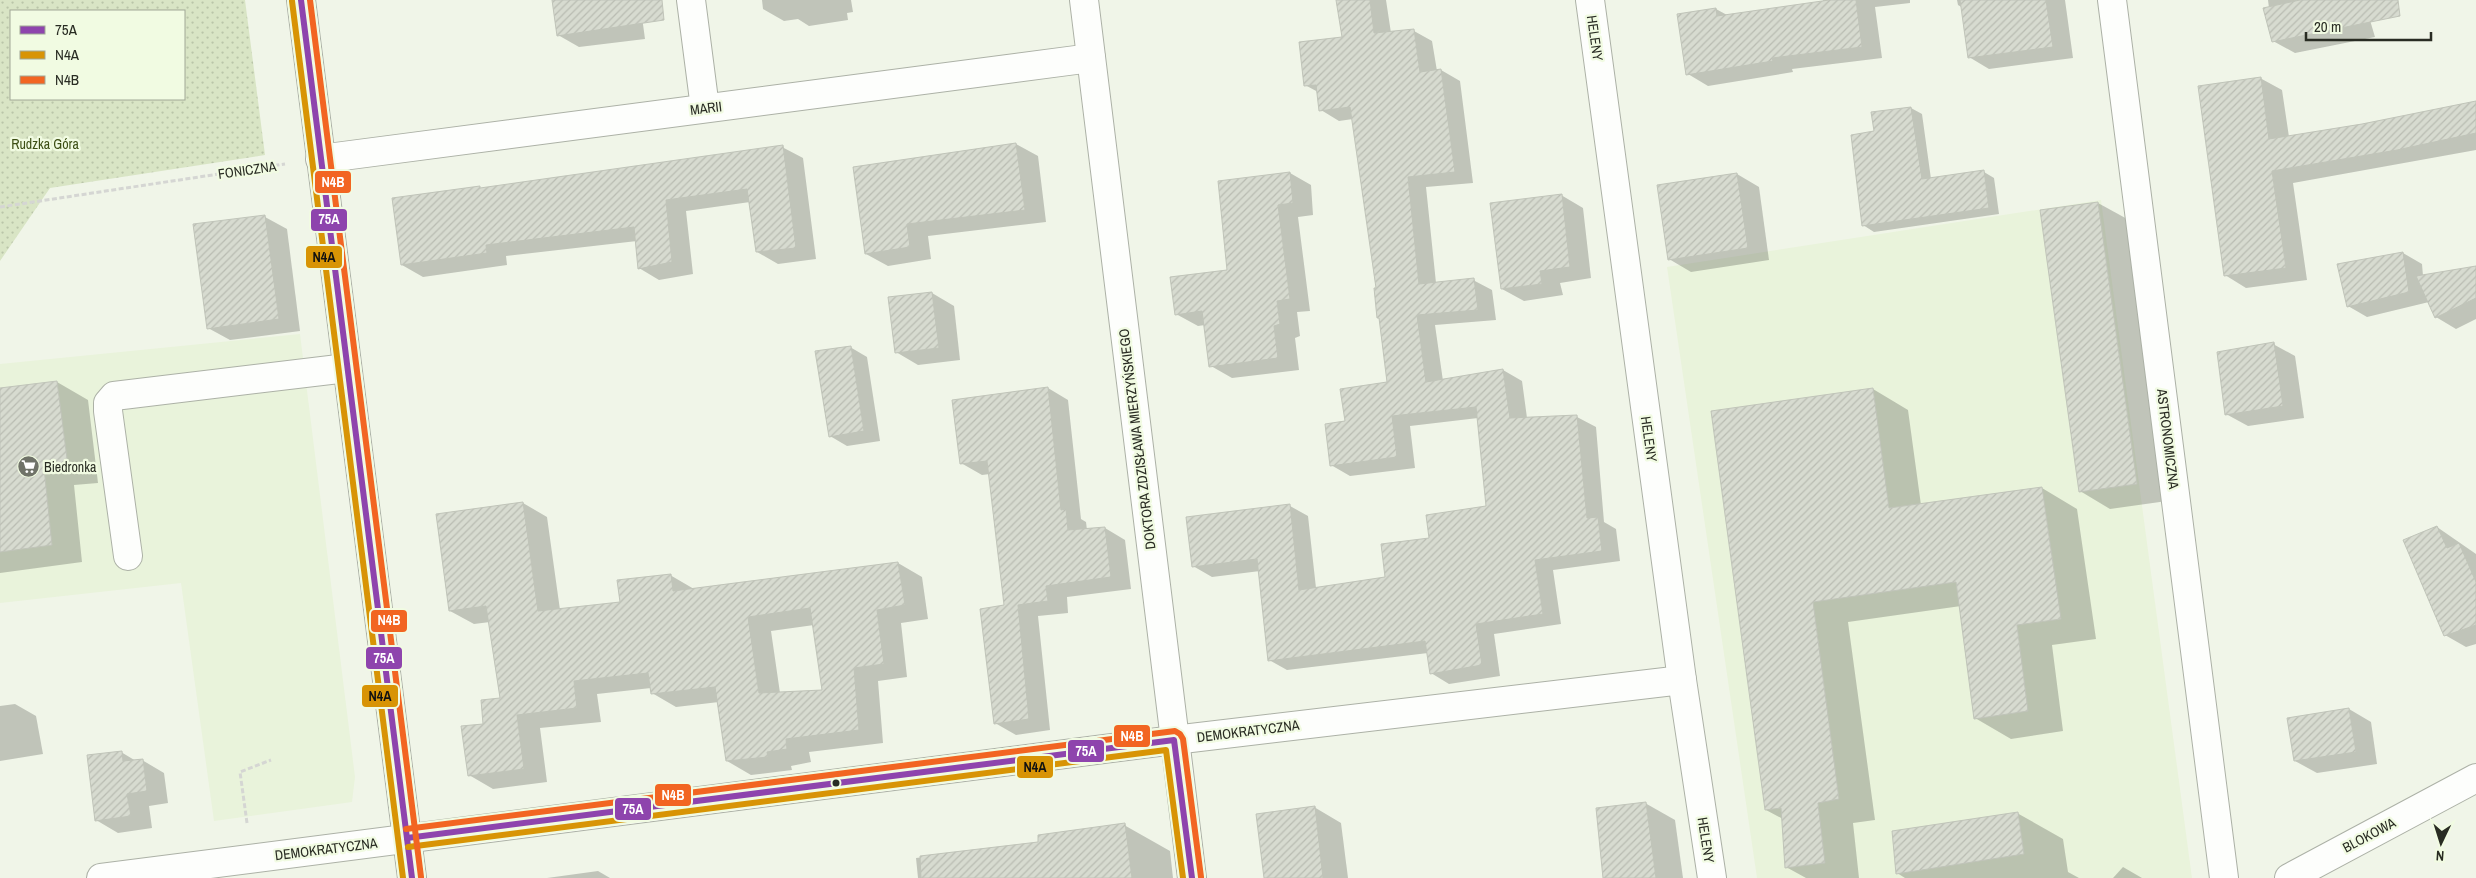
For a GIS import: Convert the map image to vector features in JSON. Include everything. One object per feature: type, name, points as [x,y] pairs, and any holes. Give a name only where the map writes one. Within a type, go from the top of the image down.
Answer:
[{"type":"street","points":[[301,0],[412,878]]},
{"type":"street","points":[[691,0],[705,108]]},
{"type":"street","name":"DOKTORA ZDZISŁAWA MIERZYŃSKIEGO","points":[[1084,0],[1192,878]]},
{"type":"street","name":"HELENY","points":[[1590,0],[1682,680],[1712,878]]},
{"type":"street","name":"ASTRONOMICZNA","points":[[2112,0],[2224,878]]},
{"type":"street","name":"MARII","points":[[320,159],[1091,58]]},
{"type":"street","points":[[128,556],[108,411],[108,403],[114,396],[347,368]]},
{"type":"street","name":"DEMOKRATYCZNA","points":[[100,878],[1174,740],[1682,680]]},
{"type":"street","name":"BLOKOWA","points":[[2289,878],[2476,778]]},
{"type":"path","name":"FONICZNA","points":[[0,206],[320,159]]},
{"type":"path","points":[[246,820],[240,772],[272,760]]},
{"type":"shaded area","points":[[2101,200],[2192,878],[1757,878],[1667,267]]},
{"type":"shaded area","points":[[300,334],[355,777],[352,802],[214,821],[181,583],[0,603],[0,364]]},
{"type":"green space","name":"Rudzka Góra","points":[[0,0],[245,0],[265,155],[50,188],[0,261]]},
{"type":"building","points":[[552,0],[662,0],[664,20],[557,36]]},
{"type":"building","points":[[1336,0],[1370,0],[1374,33],[1414,29],[1420,72],[1441,69],[1455,172],[1408,177],[1419,284],[1474,278],[1478,310],[1417,315],[1426,382],[1503,369],[1510,418],[1577,415],[1587,518],[1598,517],[1602,551],[1535,560],[1543,614],[1476,624],[1482,665],[1430,674],[1425,641],[1268,661],[1257,559],[1192,567],[1186,517],[1290,504],[1299,590],[1385,577],[1381,544],[1429,538],[1426,515],[1486,506],[1476,407],[1392,416],[1397,457],[1330,466],[1325,424],[1345,421],[1340,389],[1387,382],[1379,318],[1377,318],[1374,288],[1376,288],[1350,107],[1319,111],[1316,85],[1304,86],[1299,42],[1342,37]]},
{"type":"building","points":[[1829,0],[1856,0],[1862,47],[1772,58],[1773,61],[1686,75],[1677,14],[1716,8],[1717,16]]},
{"type":"building","points":[[1960,0],[2046,0],[2053,47],[1968,58]]},
{"type":"building","points":[[2300,0],[2398,0],[2400,16],[2272,42],[2263,8]]},
{"type":"building","points":[[2261,77],[2269,139],[2362,124],[2476,101],[2476,133],[2397,150],[2272,171],[2286,268],[2224,276],[2198,86]]},
{"type":"building","points":[[1911,107],[1922,179],[1984,170],[1989,208],[1862,226],[1851,135],[1874,131],[1871,112]]},
{"type":"building","points":[[1016,143],[1025,210],[907,224],[910,247],[865,254],[853,167]]},
{"type":"building","points":[[783,145],[796,248],[756,252],[747,189],[666,200],[672,262],[638,269],[634,227],[486,245],[487,253],[401,265],[392,198],[480,186],[480,188]]},
{"type":"building","points":[[1290,172],[1293,203],[1278,205],[1290,299],[1277,301],[1280,324],[1274,326],[1278,358],[1209,367],[1202,311],[1175,315],[1170,277],[1227,270],[1218,181]]},
{"type":"building","points":[[1737,173],[1748,248],[1668,260],[1657,185]]},
{"type":"building","points":[[1562,194],[1570,267],[1540,271],[1542,284],[1501,289],[1490,203]]},
{"type":"building","points":[[2098,202],[2137,484],[2079,492],[2040,210]]},
{"type":"building","points":[[265,215],[279,319],[207,329],[193,224]]},
{"type":"building","points":[[2403,252],[2409,292],[2347,307],[2337,264]]},
{"type":"building","points":[[2476,266],[2476,298],[2435,318],[2416,276]]},
{"type":"building","points":[[932,292],[939,348],[895,353],[888,297]]},
{"type":"building","points":[[2274,342],[2283,406],[2225,415],[2217,352]]},
{"type":"building","points":[[851,346],[864,431],[829,437],[815,351]]},
{"type":"building","name":"Biedronka","points":[[57,381],[68,466],[44,468],[52,545],[0,552],[0,388]]},
{"type":"building","points":[[1048,387],[1061,510],[1066,509],[1068,530],[1105,527],[1111,577],[1046,586],[1048,601],[1018,605],[1029,719],[994,724],[980,609],[1004,605],[987,461],[960,464],[952,400]]},
{"type":"building","points":[[1873,388],[1889,508],[2042,487],[2061,619],[2017,625],[2028,711],[1974,719],[1956,582],[1813,602],[1839,799],[1818,803],[1825,863],[1785,868],[1781,808],[1765,810],[1711,411]]},
{"type":"building","points":[[523,502],[538,611],[620,602],[617,580],[671,574],[673,591],[898,562],[905,605],[877,610],[884,664],[854,668],[859,730],[786,739],[787,749],[767,752],[768,757],[726,761],[715,687],[651,694],[648,673],[574,681],[577,708],[517,715],[524,769],[468,776],[461,726],[483,724],[481,700],[500,698],[486,606],[449,611],[436,514]],"holes":[[[810,608],[822,690],[759,693],[748,617]]]},
{"type":"building","points":[[2437,526],[2447,548],[2459,543],[2476,582],[2476,625],[2444,636],[2403,540]]},
{"type":"building","points":[[2349,708],[2356,752],[2294,761],[2287,718]]},
{"type":"building","points":[[122,751],[123,761],[143,759],[147,791],[127,794],[131,816],[95,821],[87,755]]},
{"type":"building","points":[[1646,802],[1656,878],[1603,878],[1596,808]]},
{"type":"building","points":[[1315,806],[1323,878],[1264,878],[1256,814]]},
{"type":"building","points":[[2018,812],[2024,854],[1896,874],[1892,831]]},
{"type":"building","points":[[1125,823],[1132,878],[921,878],[920,856],[1038,842],[1038,835]]},
{"type":"transit line","name":"75A","points":[[301,0],[412,878]]},
{"type":"transit line","name":"N4B","points":[[310,0],[421,877]]},
{"type":"transit line","name":"N4A","points":[[292,1],[403,878]]},
{"type":"transit line","name":"N4B","points":[[406,829],[1175,731],[1183,739],[1201,877]]},
{"type":"transit line","name":"75A","points":[[407,838],[1174,740],[1192,878]]},
{"type":"transit line","name":"N4A","points":[[408,847],[1166,750],[1183,878]]},
{"type":"place","name":"Biedronka","points":[[28,467]]}]
